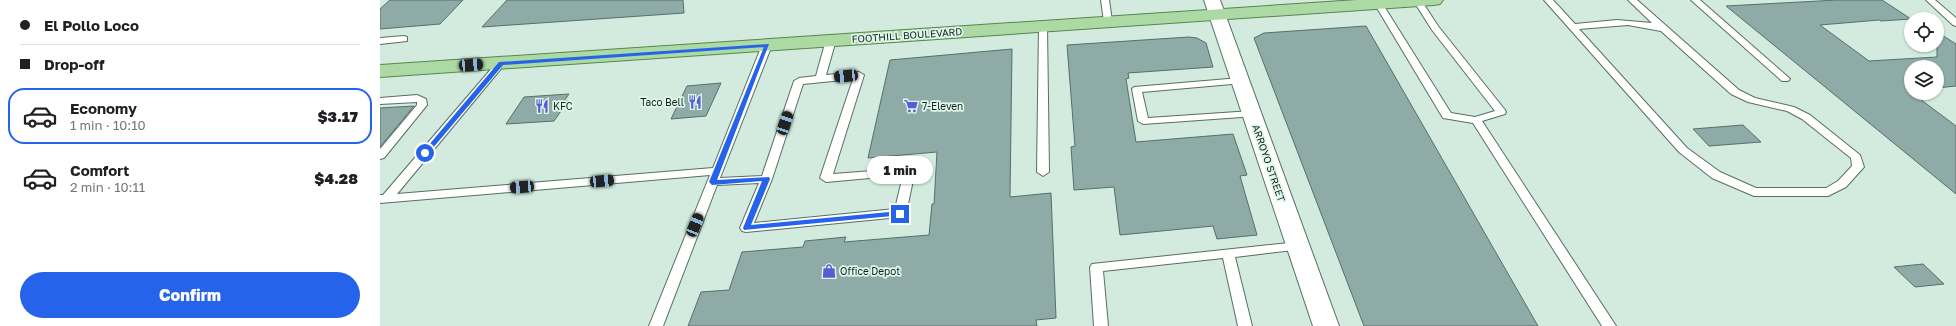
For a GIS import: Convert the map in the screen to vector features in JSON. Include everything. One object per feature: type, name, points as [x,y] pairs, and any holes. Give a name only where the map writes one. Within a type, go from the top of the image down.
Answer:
[{"type":"main road","name":"FOOTHILL BOULEVARD","points":[[380,71],[1043,26],[1108,21],[1214,7],[1378,3],[1434,0]]},
{"type":"street","name":"ARROYO STREET","points":[[1214,7],[1326,326]]},
{"type":"lane","points":[[1105,0],[1108,21]]},
{"type":"lane","points":[[1548,0],[1683,150],[1716,175],[1754,192],[1828,192],[1842,184],[1858,167],[1856,157],[1806,117],[1790,109],[1752,100],[1735,92],[1632,0]]},
{"type":"lane","points":[[1695,0],[1785,79]]},
{"type":"lane","points":[[1930,0],[1956,23]]},
{"type":"lane","points":[[1378,3],[1447,116],[1476,120],[1501,112],[1435,28],[1417,1]]},
{"type":"lane","points":[[1572,27],[1631,22],[1650,25],[1665,30]]},
{"type":"lane","points":[[1043,26],[1044,172]]},
{"type":"lane","points":[[380,41],[404,39]]},
{"type":"lane","points":[[820,79],[831,40]]},
{"type":"lane","points":[[656,326],[767,45]]},
{"type":"lane","points":[[383,198],[501,63]]},
{"type":"lane","points":[[859,75],[826,178],[909,171],[900,214],[746,228],[766,179],[798,81],[859,75]]},
{"type":"lane","points":[[1240,81],[1137,89],[1142,121],[1252,114]]},
{"type":"lane","points":[[380,101],[417,98],[422,101],[422,106],[380,156]]},
{"type":"lane","points":[[1476,120],[1609,326]]},
{"type":"lane","points":[[383,198],[717,171]]},
{"type":"lane","points":[[712,182],[766,179]]},
{"type":"lane","points":[[1101,326],[1096,267],[1298,246]]},
{"type":"lane","points":[[1228,253],[1245,326]]},
{"type":"building","points":[[390,0],[463,0],[440,24],[380,29],[380,9]]},
{"type":"building","points":[[507,0],[683,0],[684,13],[482,27]]},
{"type":"building","points":[[1837,0],[1882,0],[1904,14],[1904,19],[1820,25],[1869,61],[1937,57],[1937,52],[1944,52],[1944,36],[1956,44],[1956,86],[1944,87],[1944,60],[1904,60],[1904,100],[1921,100],[1956,126],[1956,194],[1726,6]]},
{"type":"building","points":[[1366,26],[1538,326],[1364,326],[1254,38],[1264,33]]},
{"type":"building","points":[[1189,37],[1197,38],[1206,43],[1213,67],[1128,73],[1129,78],[1126,79],[1136,142],[1233,134],[1247,175],[1240,176],[1257,235],[1217,239],[1213,226],[1120,235],[1114,187],[1074,190],[1071,147],[1075,146],[1067,45]]},
{"type":"building","points":[[1012,49],[1010,197],[1051,193],[1056,318],[1036,320],[1037,326],[688,326],[701,292],[729,290],[742,252],[803,247],[805,241],[846,237],[844,242],[929,235],[932,204],[934,204],[937,152],[868,158],[890,60]]},
{"type":"building","name":"Taco Bell","points":[[721,83],[706,116],[671,119],[687,86]]},
{"type":"building","name":"KFC","points":[[569,94],[564,101],[568,101],[554,121],[506,124],[524,97]]},
{"type":"building","points":[[414,106],[380,147],[380,108]]},
{"type":"building","points":[[1743,125],[1761,142],[1709,146],[1693,129]]},
{"type":"building","points":[[1923,264],[1944,284],[1915,287],[1894,267]]},
{"type":"place","name":"Taco Bell","points":[[695,102]]},
{"type":"place","name":"KFC","points":[[542,106]]},
{"type":"place","name":"7-Eleven","points":[[911,106]]},
{"type":"place","name":"Office Depot","points":[[829,271]]},
{"type":"route","points":[[425,153],[501,63],[767,45],[712,182],[766,179],[746,228],[900,214]]}]
